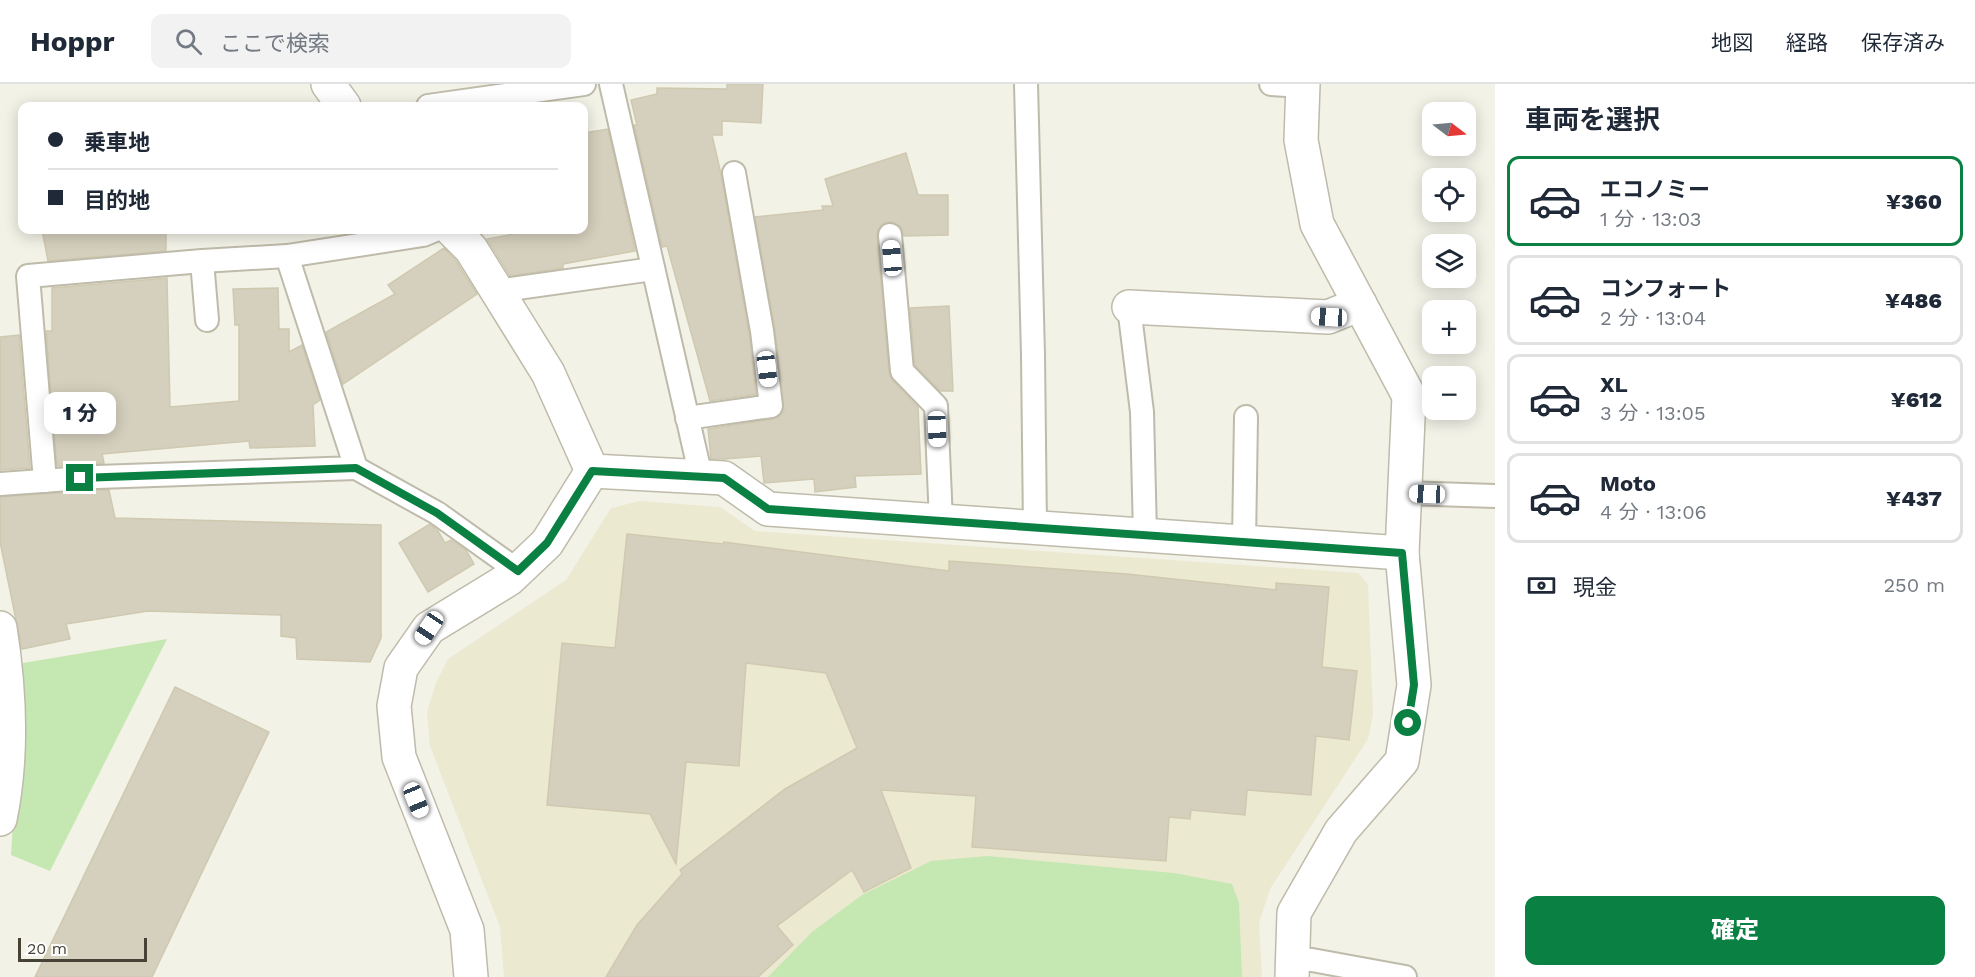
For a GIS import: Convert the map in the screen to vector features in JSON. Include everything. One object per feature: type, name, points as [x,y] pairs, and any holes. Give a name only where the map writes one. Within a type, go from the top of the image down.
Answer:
[{"type":"street","points":[[328,84],[341,102]]},
{"type":"street","points":[[1291,968],[1294,913],[1341,831],[1402,761],[1414,685],[1402,553],[1409,396],[1317,224],[1293,85]]},
{"type":"street","points":[[456,234],[471,249],[548,373],[592,471]]},
{"type":"street","points":[[1129,307],[1329,317],[1360,304]]},
{"type":"street","points":[[592,471],[724,478],[768,509],[1402,553]]},
{"type":"street","points":[[471,977],[467,930],[399,757],[394,706],[401,668],[429,628],[509,579],[547,543],[592,471]]},
{"type":"street","points":[[0,628],[10,711],[0,819]]},
{"type":"lane","points":[[456,102],[584,84]]},
{"type":"lane","points":[[611,84],[701,477]]},
{"type":"lane","points":[[1026,84],[1035,528]]},
{"type":"lane","points":[[687,418],[771,406],[762,332],[734,173]]},
{"type":"lane","points":[[45,481],[28,276],[286,256],[425,234]]},
{"type":"lane","points":[[890,235],[902,371],[936,406],[941,521]]},
{"type":"lane","points":[[286,256],[356,468]]},
{"type":"lane","points":[[202,261],[207,320]]},
{"type":"lane","points":[[497,291],[653,269]]},
{"type":"lane","points":[[1129,307],[1142,412],[1145,535]]},
{"type":"lane","points":[[1244,542],[1246,417]]},
{"type":"lane","points":[[0,484],[97,477],[356,468],[437,513],[518,571]]},
{"type":"lane","points":[[1405,493],[1495,496]]},
{"type":"lane","points":[[1291,968],[1312,960],[1405,977]]},
{"type":"shaded area","points":[[640,501],[720,507],[755,531],[1358,573],[1368,584],[1373,714],[1368,739],[1270,889],[1259,923],[1262,977],[504,977],[500,927],[430,746],[427,712],[435,685],[448,659],[566,580],[611,508]]},
{"type":"green space","points":[[167,639],[50,871],[11,855],[23,663]]},
{"type":"green space","points":[[987,856],[1174,873],[1232,884],[1239,903],[1242,977],[768,977],[812,932],[862,895],[931,861]]},
{"type":"building","points":[[727,84],[763,84],[761,123],[722,121],[722,135],[712,135],[749,333],[756,394],[710,401],[667,246],[662,247],[634,125],[637,125],[631,100],[657,94],[657,88],[727,89]]},
{"type":"building","points":[[608,129],[635,251],[563,264],[563,268],[510,276],[487,239],[514,234],[588,234],[588,132]]},
{"type":"building","points":[[906,153],[918,195],[948,195],[948,235],[904,236],[901,227],[889,222],[882,224],[877,236],[889,372],[892,380],[918,407],[921,474],[855,476],[856,487],[815,492],[814,479],[764,483],[761,456],[711,459],[708,429],[773,419],[784,411],[775,329],[755,217],[823,210],[822,206],[833,206],[825,179]]},
{"type":"building","points":[[43,234],[166,234],[166,251],[48,261]]},
{"type":"building","points":[[444,248],[456,261],[477,294],[343,384],[326,332],[395,294],[388,285]]},
{"type":"building","points":[[167,278],[170,407],[239,401],[239,325],[235,325],[233,289],[278,288],[279,329],[289,329],[289,352],[302,345],[320,400],[313,405],[315,446],[250,448],[249,441],[102,454],[104,463],[57,466],[46,331],[52,331],[52,288]]},
{"type":"building","points":[[949,306],[953,391],[940,391],[915,365],[910,308]]},
{"type":"building","points":[[19,335],[30,468],[0,470],[0,337]]},
{"type":"building","points":[[109,490],[115,518],[381,525],[381,638],[370,662],[297,659],[296,638],[281,636],[281,615],[148,611],[66,624],[70,639],[22,649],[0,542],[0,497]]},
{"type":"building","points":[[430,524],[438,531],[445,543],[451,540],[466,550],[474,564],[428,592],[399,543]]},
{"type":"building","points":[[627,534],[723,544],[724,542],[949,571],[949,561],[1127,574],[1276,590],[1276,583],[1329,587],[1322,667],[1357,671],[1349,740],[1316,736],[1311,795],[1247,790],[1245,815],[1191,810],[1190,819],[1169,817],[1166,861],[972,847],[976,796],[881,790],[911,868],[864,892],[852,870],[777,926],[793,945],[758,977],[606,977],[637,925],[682,874],[680,870],[785,789],[857,748],[826,673],[746,663],[739,766],[686,762],[676,864],[650,814],[547,805],[562,643],[615,648]]},
{"type":"building","points":[[175,687],[269,732],[152,977],[35,977]]},
{"type":"route","points":[[80,478],[356,468],[437,513],[518,571],[547,543],[592,471],[724,478],[768,509],[1402,553],[1414,685],[1408,723]]}]
